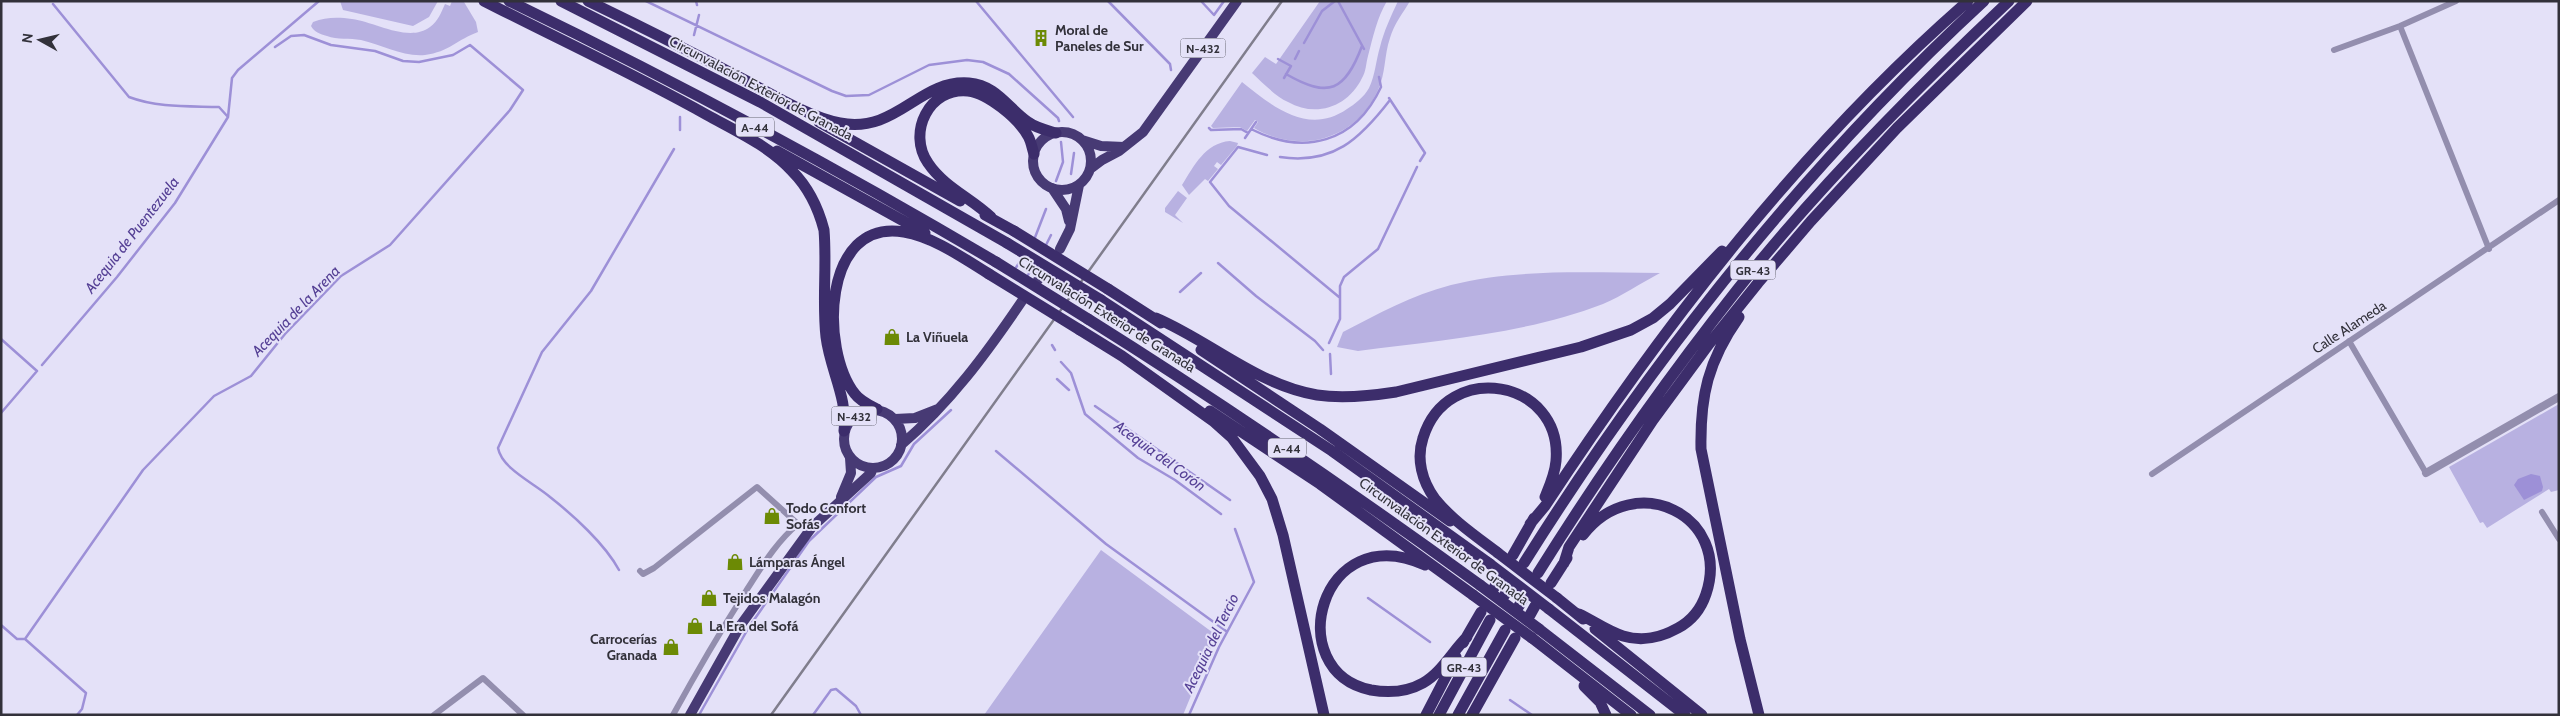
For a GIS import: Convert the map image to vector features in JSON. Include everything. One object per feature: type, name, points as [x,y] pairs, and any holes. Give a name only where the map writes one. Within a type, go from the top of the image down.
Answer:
[{"type":"highway","points":[[484,1],[644,80],[747,137],[792,170],[808,191],[819,212],[826,253],[827,340],[844,400],[846,416],[844,431]]},
{"type":"highway","name":"Circunvalación Exterior de Granada","points":[[509,1],[640,65],[806,153],[996,262],[1088,319],[1204,392],[1325,474],[1477,590],[1650,715]]},
{"type":"highway","name":"Circunvalación Exterior de Granada","points":[[562,1],[760,102],[1007,243],[1101,300],[1332,451],[1490,564],[1685,715]]},
{"type":"highway","points":[[588,1],[671,41],[792,104],[837,122],[864,125],[892,115],[935,89],[958,83],[971,83],[994,91],[1032,124],[1056,133],[1072,134],[1082,140],[1102,146],[1125,147]]},
{"type":"highway","name":"N-432","points":[[1060,249],[1070,229],[1079,185],[1090,169],[1125,147],[1143,132],[1237,1]]},
{"type":"highway","points":[[1530,524],[1655,347],[1758,218],[1882,82],[1968,1]]},
{"type":"highway","name":"GR-43","points":[[1524,563],[1588,462],[1622,413],[1730,271],[1833,151],[1916,66],[1984,1]]},
{"type":"highway","name":"GR-43","points":[[1538,574],[1631,432],[1713,321],[1763,258],[1868,140],[1923,83],[2009,1]]},
{"type":"highway","points":[[1759,715],[1706,481],[1701,449],[1700,419],[1704,392],[1711,366],[1738,318],[1823,211],[1897,128],[2027,1]]},
{"type":"highway","points":[[991,217],[940,178],[922,153],[919,130],[923,116],[938,99],[953,93],[968,91],[979,94],[1001,107],[1028,135],[1034,154],[1036,173],[1044,184],[1062,190],[1079,185]]},
{"type":"highway","points":[[792,104],[805,114],[991,217],[1156,318],[1248,370],[1296,390],[1342,397],[1396,392],[1581,347],[1631,330],[1653,318],[1670,304],[1743,229],[1758,218]]},
{"type":"highway","points":[[1034,154],[1043,139],[1056,133]]},
{"type":"highway","points":[[747,137],[758,140],[936,240],[944,247],[1122,356],[1232,438],[1260,476],[1272,499],[1283,535],[1324,715]]},
{"type":"highway","points":[[1082,140],[1090,155],[1090,169]]},
{"type":"highway","points":[[1052,188],[1066,209],[1070,229]]},
{"type":"highway","points":[[1564,563],[1569,547],[1613,479],[1709,344],[1799,235],[1823,211]]},
{"type":"highway","points":[[876,409],[856,396],[850,387],[838,357],[835,336],[834,298],[840,268],[854,247],[867,238],[879,233],[904,232],[944,247]]},
{"type":"highway","points":[[1038,280],[1044,270]]},
{"type":"highway","name":"N-432","points":[[690,715],[740,626],[812,527],[871,473],[873,468],[891,462],[901,445],[936,414],[961,387],[987,354],[1022,301]]},
{"type":"highway","points":[[1156,318],[1498,553],[1579,614],[1702,715]]},
{"type":"highway","points":[[1122,356],[1142,366],[1320,484],[1454,580]]},
{"type":"highway","points":[[1466,530],[1436,500],[1428,487],[1420,460],[1421,444],[1426,428],[1443,405],[1456,396],[1482,387],[1496,387],[1523,396],[1534,405],[1545,416],[1556,447],[1552,479],[1513,555]]},
{"type":"highway","name":"N-432","points":[[895,419],[915,418],[941,407]]},
{"type":"highway","name":"N-432","points":[[840,500],[849,480],[850,458],[844,442],[844,431],[853,416],[868,409],[876,409],[895,419],[900,427],[901,445]]},
{"type":"highway","points":[[850,458],[857,464],[873,468]]},
{"type":"highway","points":[[1551,583],[1582,535],[1598,519],[1612,509],[1638,503],[1666,506],[1679,513],[1691,523],[1701,536],[1708,552],[1711,569],[1704,601],[1694,615],[1667,634],[1654,638],[1624,636],[1607,630],[1579,614]]},
{"type":"highway","points":[[1467,636],[1434,675],[1408,689],[1395,692],[1367,689],[1345,677],[1328,657],[1322,642],[1321,610],[1332,584],[1356,564],[1382,556],[1410,559],[1477,590]]},
{"type":"highway","points":[[1426,715],[1481,612]]},
{"type":"highway","name":"GR-43","points":[[1439,715],[1490,620]]},
{"type":"highway","name":"GR-43","points":[[1458,715],[1505,630]]},
{"type":"highway","points":[[1536,633],[1600,702],[1606,715]]},
{"type":"highway","points":[[1472,715],[1515,638]]},
{"type":"highway","points":[[1564,662],[1631,715]]},
{"type":"highway","points":[[1479,715],[1491,680]]},
{"type":"street","points":[[2334,50],[2400,26],[2456,1]]},
{"type":"street","points":[[2400,26],[2489,249]]},
{"type":"street","name":"Calle Alameda","points":[[2152,474],[2489,249],[2559,200]]},
{"type":"street","points":[[2349,341],[2426,473],[2559,397]]},
{"type":"street","points":[[640,571],[643,574],[654,568],[756,487],[798,524],[812,527]]},
{"type":"street","points":[[2542,512],[2559,539]]},
{"type":"street","points":[[673,715],[706,654],[762,567],[789,532],[798,524]]},
{"type":"street","points":[[434,715],[483,678],[523,715]]},
{"type":"shaded area","points":[[340,1],[438,1],[429,17],[413,26],[343,10]]},
{"type":"shaded area","points":[[452,1],[464,2],[476,22],[478,32],[441,51],[425,55],[409,54],[361,40],[331,37],[317,32],[311,26],[313,22],[318,20],[342,18],[412,33],[422,31],[433,25],[445,4],[450,6]]},
{"type":"shaded area","points":[[1320,1],[1387,1],[1376,28],[1364,73],[1356,88],[1340,103],[1320,109],[1309,109],[1299,107],[1283,99],[1252,73],[1265,57],[1276,64]]},
{"type":"shaded area","points":[[1398,1],[1410,1],[1396,23],[1388,44],[1378,90],[1368,107],[1356,121],[1341,131],[1325,138],[1308,141],[1272,136],[1254,128],[1258,122],[1255,120],[1247,131],[1240,127],[1213,128],[1211,126],[1242,82],[1278,108],[1291,115],[1305,119],[1318,120],[1333,117],[1356,103],[1369,88],[1384,35]]},
{"type":"shaded area","points":[[1230,141],[1238,143],[1237,146],[1221,165],[1217,162],[1214,166],[1218,169],[1208,181],[1205,179],[1189,195],[1182,185],[1196,163],[1214,146]]},
{"type":"shaded area","points":[[1178,191],[1187,198],[1175,215],[1183,223],[1165,212],[1165,208]]},
{"type":"shaded area","points":[[1581,272],[1660,273],[1603,304],[1573,314],[1513,329],[1482,335],[1358,351],[1337,347],[1343,332],[1409,300],[1451,285],[1502,276],[1528,274]]},
{"type":"shaded area","points":[[2559,404],[2559,490],[2551,492],[2549,489],[2487,528],[2483,522],[2480,523],[2449,467]]},
{"type":"shaded area","points":[[2531,474],[2540,476],[2543,487],[2542,491],[2524,500],[2514,485],[2518,479]]},
{"type":"shaded area","points":[[1101,550],[1216,635],[1183,715],[984,715]]},
{"type":"waterway","name":"Acequia de Puentezuela","points":[[42,365],[117,277],[175,203],[228,117],[232,78],[238,70],[319,1]]},
{"type":"waterway","points":[[646,1],[846,96],[869,95],[929,65],[967,60],[983,62],[1009,74],[1058,118],[1059,121]]},
{"type":"waterway","points":[[696,1],[697,5]]},
{"type":"waterway","name":"Acequia del Corón","points":[[976,1],[1073,117]]},
{"type":"waterway","points":[[1108,1],[1170,64],[1171,70]]},
{"type":"waterway","points":[[1201,1],[1214,15],[1224,1]]},
{"type":"waterway","points":[[1304,43],[1322,11],[1335,1]]},
{"type":"waterway","points":[[1338,1],[1364,49]]},
{"type":"waterway","points":[[53,4],[129,97],[162,105],[219,107],[228,117]]},
{"type":"waterway","points":[[694,35],[699,15]]},
{"type":"waterway","name":"Acequia de la Arena","points":[[77,715],[82,709],[86,693],[25,639],[143,470],[214,396],[251,376],[285,334],[341,276],[390,245],[510,110],[523,90],[470,45],[453,55],[419,62],[403,61],[375,51],[331,45],[304,35],[291,36],[275,47]]},
{"type":"waterway","points":[[1286,74],[1314,86],[1324,88],[1334,86],[1349,73],[1362,46]]},
{"type":"waterway","points":[[1295,59],[1299,51]]},
{"type":"waterway","points":[[1278,59],[1291,66],[1284,78]]},
{"type":"waterway","points":[[1251,129],[1290,142],[1309,142],[1326,139],[1342,132],[1357,121],[1370,106],[1381,87],[1379,77]]},
{"type":"waterway","points":[[1389,98],[1425,153],[1420,161]]},
{"type":"waterway","points":[[1280,157],[1315,157],[1330,153],[1344,146],[1368,126],[1390,100]]},
{"type":"waterway","points":[[680,117],[680,130]]},
{"type":"waterway","points":[[1245,138],[1256,122]]},
{"type":"waterway","points":[[1209,128],[1211,130],[1241,129],[1248,133]]},
{"type":"waterway","points":[[1056,181],[1063,162],[1061,142]]},
{"type":"waterway","points":[[1267,155],[1238,147],[1210,182],[1229,206],[1339,297]]},
{"type":"waterway","points":[[619,570],[606,550],[588,530],[559,504],[512,469],[501,456],[498,448],[542,352],[591,291],[674,149]]},
{"type":"waterway","name":"Acequia del Corón","points":[[1071,174],[1074,153]]},
{"type":"waterway","points":[[1329,343],[1340,319],[1340,286],[1344,277],[1378,249],[1417,167]]},
{"type":"waterway","points":[[1034,240],[1046,209]]},
{"type":"waterway","name":"Acequia del Corón","points":[[1045,247],[1051,235]]},
{"type":"waterway","points":[[1015,269],[1023,257]]},
{"type":"waterway","points":[[1218,263],[1256,296],[1315,341],[1323,350]]},
{"type":"waterway","name":"Acequia del Corón","points":[[1027,277],[1034,264]]},
{"type":"waterway","points":[[1180,292],[1201,273]]},
{"type":"waterway","name":"Acequia de Puentezuela","points":[[1,339],[37,371],[1,413]]},
{"type":"waterway","name":"Acequia del Corón","points":[[1052,345],[1055,350]]},
{"type":"waterway","points":[[1330,354],[1331,374]]},
{"type":"waterway","name":"Acequia del Corón","points":[[1061,362],[1071,373],[1085,414],[1138,458],[1175,480],[1221,514]]},
{"type":"waterway","points":[[1057,379],[1069,390]]},
{"type":"waterway","points":[[1095,406],[1230,500]]},
{"type":"waterway","points":[[699,715],[749,627],[809,541],[876,477],[901,466],[914,444],[951,410]]},
{"type":"waterway","points":[[996,451],[1106,544],[1226,631]]},
{"type":"waterway","name":"Acequia del Tercio","points":[[1189,715],[1219,647],[1254,582],[1235,529]]},
{"type":"waterway","points":[[1368,598],[1430,642]]},
{"type":"waterway","points":[[1,625],[17,639],[25,639]]},
{"type":"waterway","points":[[813,715],[831,690],[836,689],[856,706],[861,715]]},
{"type":"waterway","points":[[1510,700],[1532,715]]},
{"type":"railway","points":[[771,715],[1282,1]]},
{"type":"place","name":"Moral de Paneles de Sur","points":[[1041,38]]},
{"type":"place","name":"La Viñuela","points":[[892,337]]},
{"type":"place","name":"Todo Confort Sofás","points":[[772,516]]},
{"type":"place","name":"Lámparas Ángel","points":[[735,562]]},
{"type":"place","name":"Tejidos Malagón","points":[[709,598]]},
{"type":"place","name":"La Era del Sofá","points":[[695,626]]},
{"type":"place","name":"Carrocerías Granada","points":[[671,647]]}]
